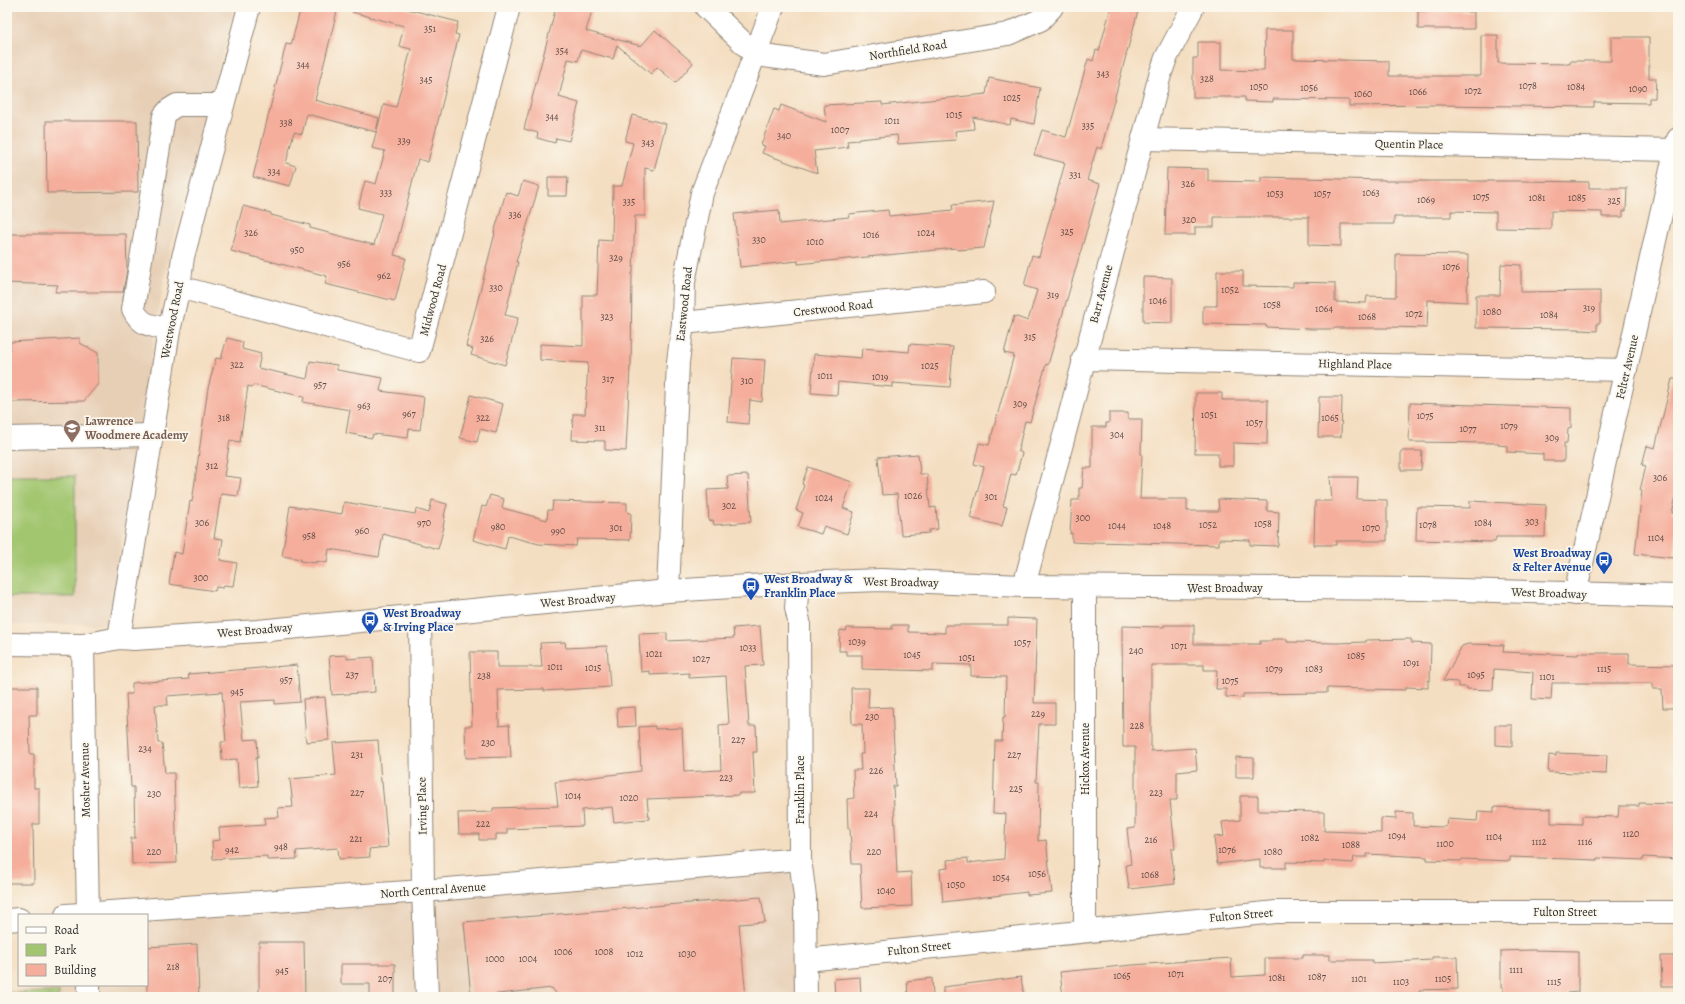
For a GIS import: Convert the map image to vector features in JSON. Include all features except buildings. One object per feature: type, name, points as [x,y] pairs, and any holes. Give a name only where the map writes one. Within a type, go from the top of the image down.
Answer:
[{"type":"street","name":"Westwood Road","points":[[120,638],[169,329],[179,286],[183,257],[248,7]]},
{"type":"street","name":"Midwood Road","points":[[179,286],[419,351],[510,7]]},
{"type":"street","points":[[706,7],[756,55]]},
{"type":"street","name":"Eastwood Road","points":[[668,591],[678,362],[683,323],[684,282],[702,193],[774,7]]},
{"type":"street","name":"Northfield Road","points":[[756,55],[824,64],[1008,34],[1040,20],[1052,7]]},
{"type":"street","name":"Barr Avenue","points":[[1024,586],[1160,75],[1166,58],[1193,7]]},
{"type":"street","points":[[169,329],[145,324],[138,318],[133,309],[164,116],[169,110],[177,105],[222,105]]},
{"type":"street","name":"Quentin Place","points":[[1143,139],[1677,145]]},
{"type":"street","name":"Felter Avenue","points":[[1575,594],[1677,145]]},
{"type":"street","name":"Crestwood Road","points":[[683,323],[984,292]]},
{"type":"street","name":"Highland Place","points":[[1084,359],[1626,370]]},
{"type":"street","points":[[7,438],[152,435]]},
{"type":"street","name":"West Broadway","points":[[7,644],[83,645],[120,638],[134,639],[258,631],[668,591],[798,583],[881,580],[1024,586],[1423,589],[1678,596]]},
{"type":"street","name":"Franklin Place","points":[[798,583],[796,608],[799,621],[800,859],[805,897],[806,997]]},
{"type":"street","name":"Hickox Avenue","points":[[1085,587],[1085,930]]},
{"type":"street","name":"Irving Place","points":[[420,615],[423,891],[427,997]]},
{"type":"street","name":"Mosher Avenue","points":[[83,645],[88,914]]},
{"type":"street","name":"North Central Avenue","points":[[88,914],[423,891],[800,859]]},
{"type":"street","name":"Fulton Street","points":[[806,960],[1085,930],[1276,912],[1678,912]]},
{"type":"street","points":[[7,920],[18,919]]},
{"type":"street","points":[[89,986],[89,997]]},
{"type":"shaded area","name":"Lawrence Woodmere Academy","points":[[7,7],[235,7],[167,262],[108,624],[7,625]]},
{"type":"shaded area","points":[[800,859],[804,997],[7,997],[7,990],[85,988],[85,986],[148,986],[148,915]]},
{"type":"green space","points":[[7,476],[75,476],[75,597],[7,597]]},
{"type":"green space","points":[[59,992],[59,997],[7,997],[7,993]]},
{"type":"place","name":"Lawrence Woodmere Academy","points":[[72,443]]},
{"type":"place","name":"West Broadway & Felter Avenue","points":[[1604,575]]},
{"type":"place","name":"West Broadway & Franklin Place","points":[[751,601]]},
{"type":"place","name":"West Broadway & Irving Place","points":[[370,635]]}]
